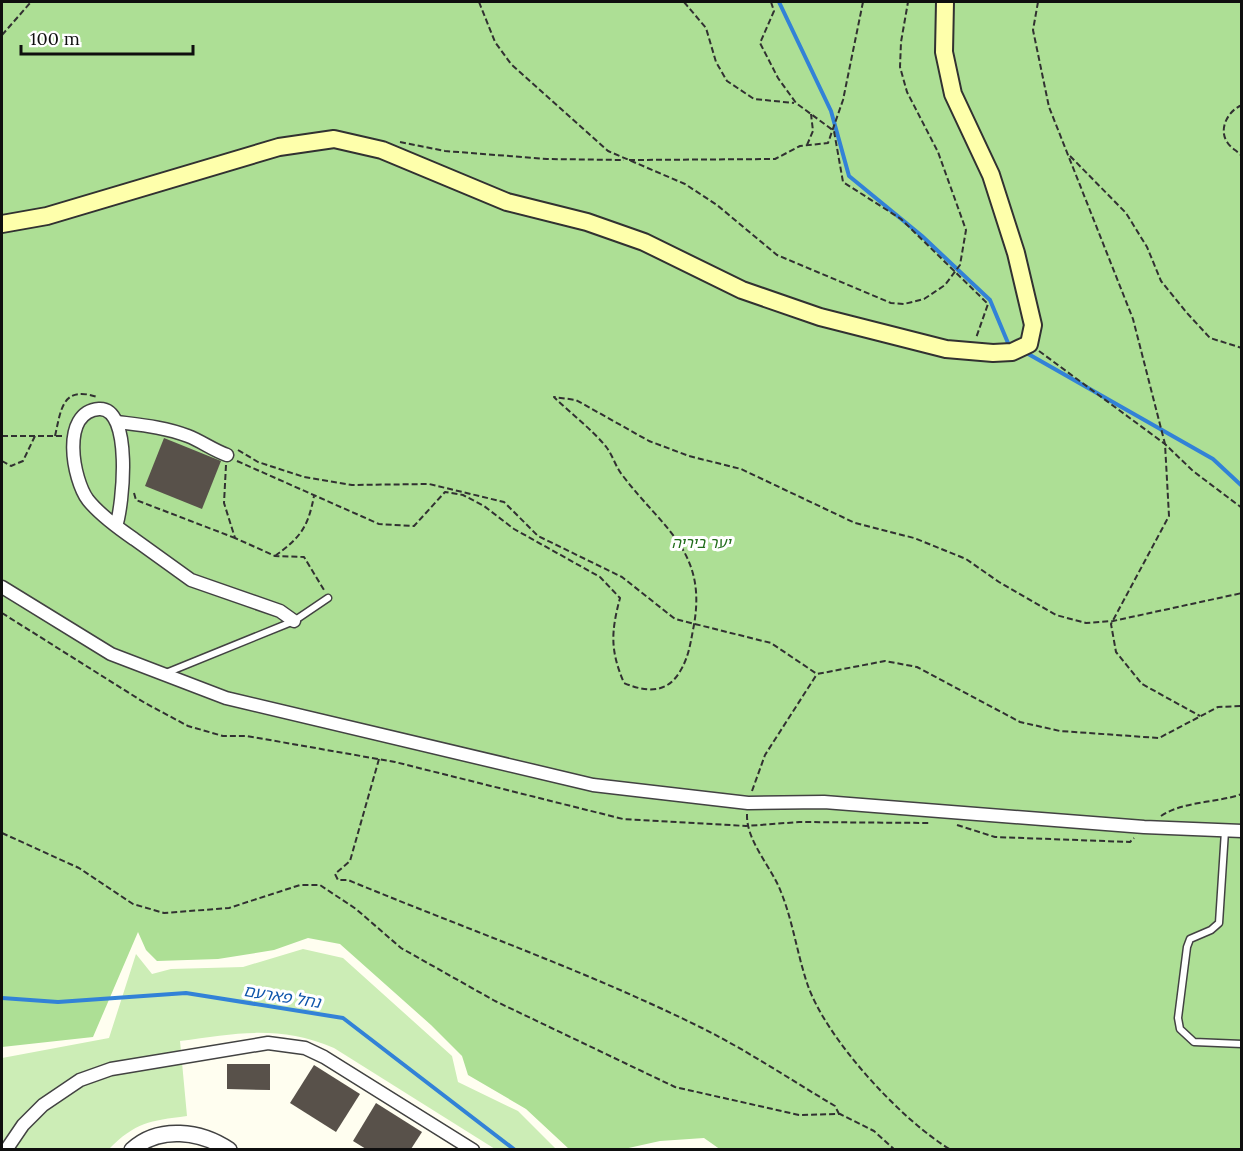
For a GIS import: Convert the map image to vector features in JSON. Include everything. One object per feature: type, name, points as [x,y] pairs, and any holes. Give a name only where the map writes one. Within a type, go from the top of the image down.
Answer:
[{"type":"main road","points":[[2,224],[47,216],[279,147],[334,139],[382,150],[507,202],[587,222],[644,242],[742,290],[820,317],[946,349],[1012,352],[1029,344],[1033,325],[1016,253],[991,176],[953,94],[944,52],[945,2]]},
{"type":"street","points":[[116,526],[124,482],[117,422],[111,414],[100,409],[88,413],[78,423],[73,436],[77,473],[88,499],[116,526],[134,539]]},
{"type":"street","points":[[117,422],[153,426],[190,436],[208,448],[226,455]]},
{"type":"street","points":[[116,526],[191,580],[280,611],[294,621]]},
{"type":"street","points":[[2,587],[111,654],[226,698],[593,785],[748,803],[824,802],[1144,827],[1242,831]]},
{"type":"street","points":[[6,1149],[23,1125],[43,1105],[81,1080],[111,1069],[268,1043],[305,1047],[473,1149]]},
{"type":"street","points":[[132,1149],[150,1139],[175,1133],[207,1138],[229,1149]]},
{"type":"lane","points":[[163,675],[294,621],[328,598]]},
{"type":"lane","points":[[1225,830],[1219,922],[1211,930],[1190,939],[1178,1018],[1180,1029],[1194,1042],[1242,1044]]},
{"type":"path","points":[[2,35],[31,2]]},
{"type":"path","points":[[479,2],[495,42],[511,64],[608,151],[686,184],[717,205],[777,255],[891,303],[904,304],[924,299],[945,285],[960,265],[966,230],[938,152],[907,92],[900,68],[901,42],[908,2]]},
{"type":"path","points":[[684,2],[706,28],[716,62],[727,81],[754,99],[796,103]]},
{"type":"path","points":[[771,2],[774,11],[760,43],[778,78],[796,103],[834,131],[843,182],[901,219],[988,304],[974,351]]},
{"type":"path","points":[[382,150],[385,142],[404,141],[446,151],[513,156],[626,160],[775,159],[807,145],[828,143],[834,131],[863,2]]},
{"type":"path","points":[[1038,2],[1033,30],[1049,107],[1133,319],[1165,444],[1169,516],[1113,621],[1116,652],[1142,684],[1200,716]]},
{"type":"path","points":[[1242,105],[1232,109],[1224,124],[1226,140],[1242,156]]},
{"type":"path","points":[[807,145],[813,130],[811,114]]},
{"type":"path","points":[[1068,154],[1126,213],[1147,247],[1161,280],[1210,338],[1242,348]]},
{"type":"path","points":[[1029,344],[1165,444],[1193,471],[1242,508]]},
{"type":"path","points":[[226,455],[244,466],[379,524],[414,526],[445,492],[463,495],[484,506],[514,529],[600,577],[620,598],[611,638],[617,667],[624,683],[640,690],[661,690],[675,679],[688,659],[698,606],[693,571],[682,545],[622,475],[607,448],[554,397],[576,400],[649,441],[689,456],[741,470],[855,523],[914,538],[966,559],[1056,615],[1086,623],[1113,621],[1242,593]]},
{"type":"path","points":[[2,436],[55,436]]},
{"type":"path","points":[[2,461],[10,466],[23,461],[35,436]]},
{"type":"path","points":[[235,538],[224,503],[226,455],[229,444],[258,462],[304,477],[351,485],[429,484],[504,502],[538,536],[622,577],[675,619],[771,643],[817,674],[885,662],[917,667],[1020,722],[1060,731],[1159,738],[1218,707],[1242,706]]},
{"type":"path","points":[[133,489],[136,500],[275,556],[304,557],[328,598]]},
{"type":"path","points":[[275,556],[297,539],[309,520],[314,496]]},
{"type":"path","points":[[2,612],[145,703],[188,726],[223,736],[247,736],[379,759],[623,819],[746,826],[799,822],[932,823]]},
{"type":"path","points":[[817,674],[765,755],[748,803],[746,826],[780,889],[795,928],[807,985],[833,1031],[884,1097],[930,1137],[951,1149]]},
{"type":"path","points":[[379,759],[350,861],[335,874],[338,880],[348,880],[565,968],[701,1028],[754,1056],[835,1106],[840,1114]]},
{"type":"path","points":[[954,824],[995,837],[1077,842],[1130,842],[1144,827],[1170,810],[1221,801],[1242,794]]},
{"type":"path","points":[[2,832],[79,868],[133,904],[164,914],[229,908],[300,885],[320,885],[356,909],[401,948],[432,966],[495,1001],[675,1087],[799,1115],[840,1114],[874,1131],[895,1149]]},
{"type":"green space","name":"יער ביריה","points":[[2,2],[1241,2],[1241,1149],[721,1150],[704,1138],[660,1141],[624,1149],[569,1149],[526,1109],[468,1075],[462,1056],[431,1025],[340,944],[308,938],[274,950],[218,959],[157,961],[146,950],[138,932],[93,1037],[2,1047]]},
{"type":"green space","points":[[303,949],[343,958],[452,1056],[458,1082],[518,1111],[556,1149],[495,1149],[334,1048],[295,1036],[258,1033],[220,1035],[180,1041],[187,1116],[144,1124],[127,1133],[109,1149],[2,1150],[2,1058],[109,1038],[136,954],[152,974],[171,969],[243,967]]},
{"type":"building","points":[[164,438],[221,461],[202,509],[145,486]]},
{"type":"building","points":[[227,1064],[270,1064],[270,1090],[227,1089]]},
{"type":"building","points":[[314,1065],[360,1094],[336,1132],[290,1103]]},
{"type":"building","points":[[376,1103],[422,1132],[411,1149],[366,1149],[353,1141]]},
{"type":"waterway","points":[[779,2],[831,111],[849,176],[922,236],[990,300],[1008,343],[1014,346]]},
{"type":"waterway","points":[[1023,351],[1213,459],[1242,486]]},
{"type":"waterway","name":"נחל פארעם","points":[[2,998],[58,1002],[186,993],[343,1018],[515,1150]]}]
